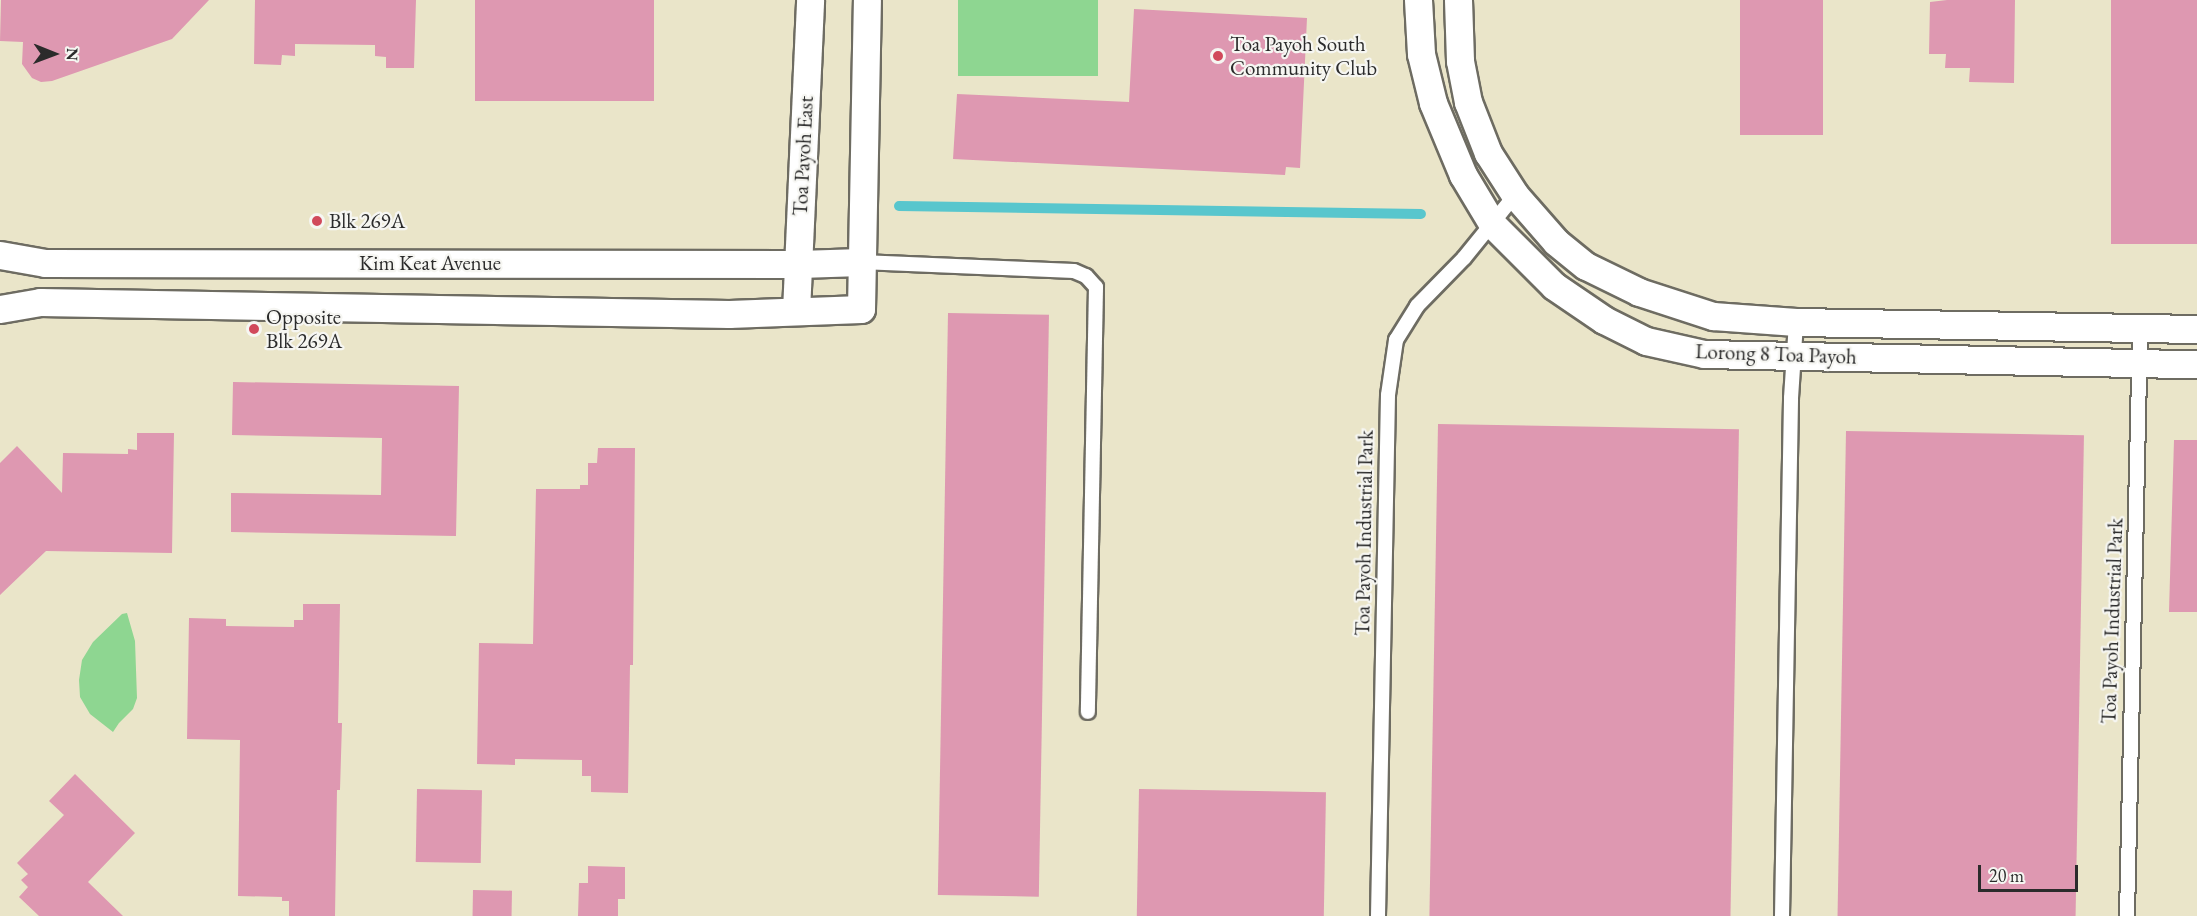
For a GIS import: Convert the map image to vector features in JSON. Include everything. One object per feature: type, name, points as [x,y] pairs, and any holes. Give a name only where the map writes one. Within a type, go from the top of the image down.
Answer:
[{"type":"street","name":"Toa Payoh East","points":[[796,311],[810,0]]},
{"type":"street","points":[[861,262],[867,0]]},
{"type":"street","name":"Lorong 8 Toa Payoh","points":[[1418,0],[1420,54],[1433,103],[1463,175],[1493,225],[1554,286],[1604,320],[1646,341],[1704,354],[2197,364]]},
{"type":"street","name":"Lorong 8 Toa Payoh","points":[[1458,0],[1460,61],[1468,102],[1488,153],[1515,195],[1556,242],[1578,260],[1639,292],[1713,316],[1796,322],[2197,329]]},
{"type":"street","name":"Kim Keat Avenue","points":[[0,255],[45,263],[799,264],[861,262],[861,309],[729,314],[40,302],[0,309]]},
{"type":"lane","name":"Toa Payoh Industrial Park","points":[[1378,916],[1388,395],[1396,340],[1417,306],[1493,225],[1515,195]]},
{"type":"lane","points":[[861,262],[1074,271],[1086,276],[1096,287],[1088,712]]},
{"type":"lane","points":[[1782,916],[1791,409],[1796,322]]},
{"type":"lane","name":"Toa Payoh Industrial Park","points":[[2127,916],[2140,328]]},
{"type":"green space","points":[[958,0],[1098,0],[1098,76],[958,76]]},
{"type":"green space","points":[[127,613],[135,641],[137,698],[133,709],[113,732],[90,714],[80,697],[79,680],[82,660],[93,642],[122,614]]},
{"type":"building","points":[[1,0],[209,0],[172,39],[52,81],[41,82],[32,78],[22,64],[23,42],[0,41]]},
{"type":"building","points":[[255,0],[416,0],[414,68],[386,68],[386,57],[375,56],[375,45],[295,44],[295,56],[282,55],[281,65],[254,64]]},
{"type":"building","points":[[475,0],[654,0],[654,101],[475,101]]},
{"type":"building","points":[[1740,0],[1823,0],[1823,135],[1740,135]]},
{"type":"building","points":[[2015,0],[2014,83],[1969,82],[1970,68],[1945,68],[1946,54],[1929,54],[1930,2]]},
{"type":"building","points":[[2111,0],[2197,0],[2197,244],[2111,244]]},
{"type":"building","name":"Toa Payoh South Community Club","points":[[1134,9],[1307,18],[1300,168],[1286,167],[1285,175],[953,159],[957,94],[1129,102]]},
{"type":"building","points":[[948,313],[1049,315],[1039,897],[938,895]]},
{"type":"building","points":[[233,382],[459,386],[456,536],[231,532],[231,493],[381,495],[382,438],[232,435]]},
{"type":"building","points":[[1438,424],[1739,429],[1730,916],[1429,916]]},
{"type":"building","points":[[1846,431],[2084,435],[2076,916],[1838,916]]},
{"type":"building","points":[[137,433],[174,433],[172,553],[46,551],[0,595],[0,463],[17,446],[62,493],[63,453],[128,454],[128,449],[137,450]]},
{"type":"building","points":[[2174,440],[2197,440],[2197,612],[2169,612]]},
{"type":"building","points":[[598,448],[635,448],[633,665],[630,665],[628,793],[591,792],[591,776],[582,776],[582,760],[515,759],[515,765],[477,764],[479,643],[533,644],[536,489],[580,489],[580,485],[588,485],[588,463],[597,463]]},
{"type":"building","points":[[303,604],[340,604],[338,723],[342,723],[340,790],[337,790],[335,916],[289,916],[289,901],[282,901],[282,897],[238,896],[240,740],[187,739],[189,618],[226,619],[226,626],[294,627],[294,620],[303,620]]},
{"type":"building","points":[[75,774],[135,833],[88,882],[123,916],[39,916],[19,897],[28,887],[21,880],[28,874],[17,863],[64,815],[49,801]]},
{"type":"building","points":[[417,789],[482,790],[481,863],[416,862]]},
{"type":"building","points":[[1139,789],[1326,792],[1324,916],[1137,916]]},
{"type":"building","points":[[588,866],[625,867],[625,899],[618,899],[618,916],[578,916],[579,883],[588,883]]},
{"type":"building","points":[[473,890],[512,891],[512,916],[473,916]]},
{"type":"waterway","points":[[899,206],[1421,214]]},
{"type":"place","name":"Toa Payoh South Community Club","points":[[1218,56]]},
{"type":"place","name":"Blk 269A","points":[[317,221]]},
{"type":"place","name":"Opposite Blk 269A","points":[[254,329]]}]
